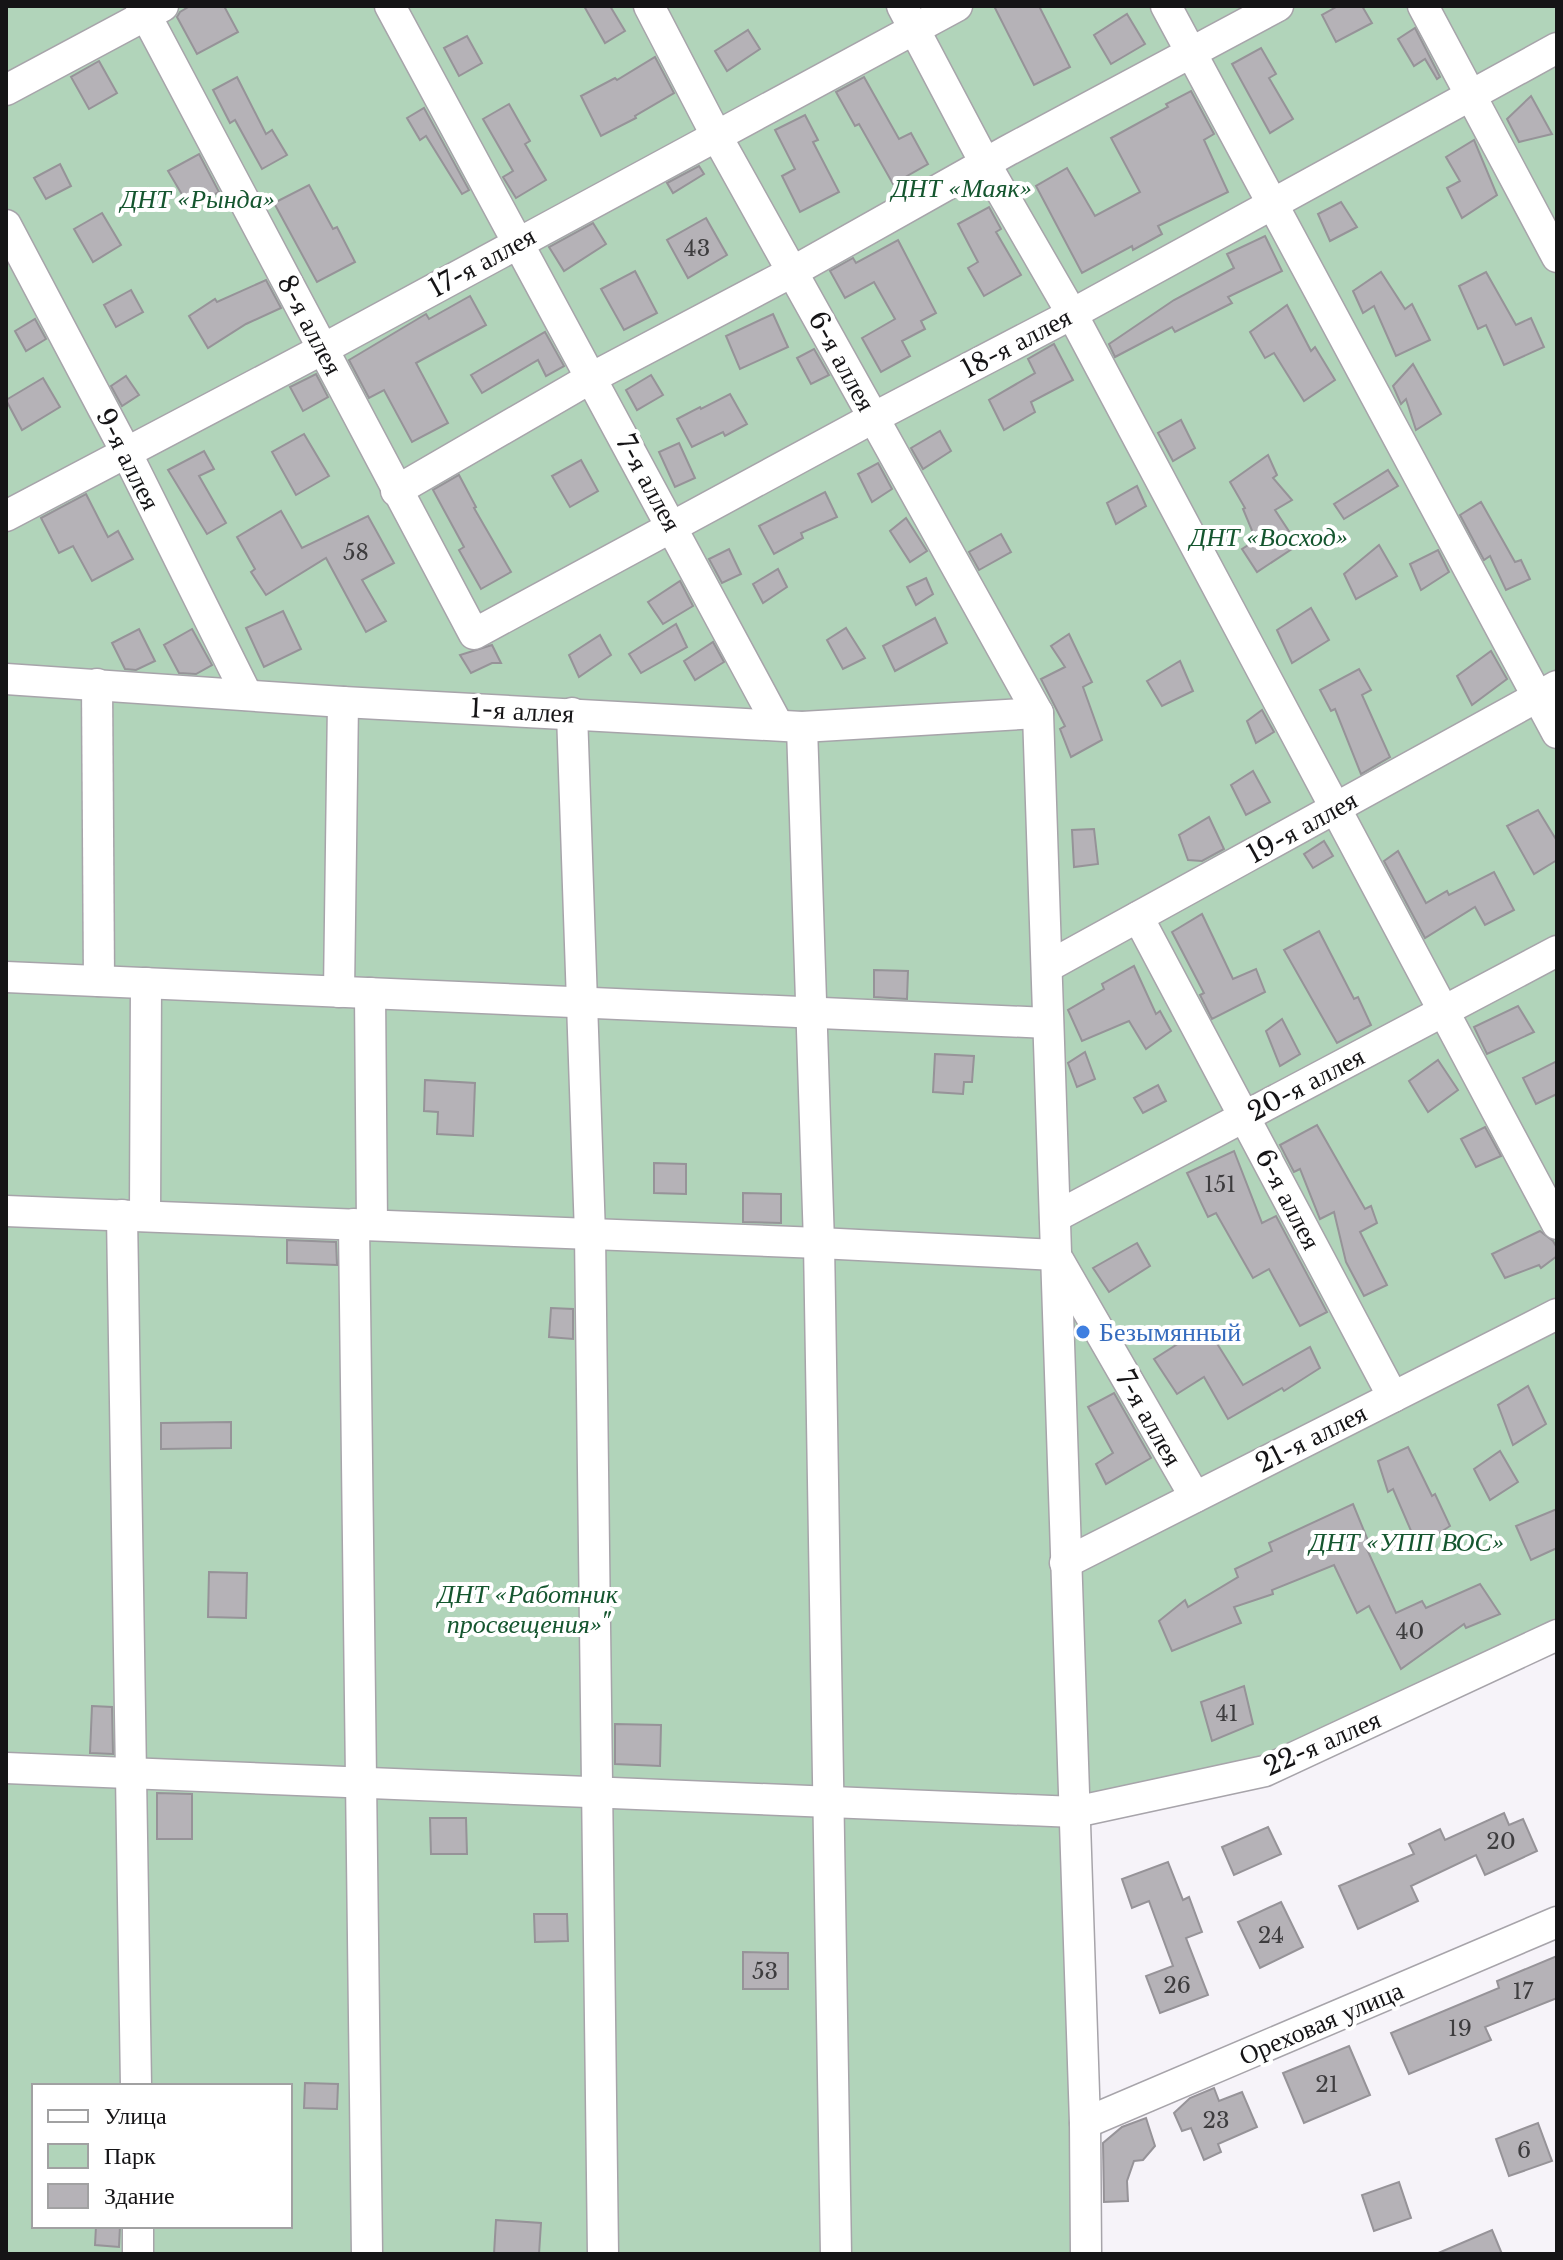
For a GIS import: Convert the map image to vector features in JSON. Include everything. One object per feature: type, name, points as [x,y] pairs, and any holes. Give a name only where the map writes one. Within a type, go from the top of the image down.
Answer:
[{"type":"street","name":"7-я аллея","points":[[390,6],[673,528],[790,726]]},
{"type":"street","name":"6-я аллея","points":[[649,6],[716,135],[1038,713]]},
{"type":"street","name":"17-я аллея","points":[[6,516],[323,349],[716,135],[908,18],[957,6]]},
{"type":"street","points":[[1166,6],[1273,204],[1547,691],[1557,733]]},
{"type":"street","points":[[396,491],[591,378],[792,272],[1007,151],[1278,6]]},
{"type":"street","points":[[1423,6],[1557,257]]},
{"type":"street","points":[[6,90],[150,9]]},
{"type":"street","name":"8-я аллея","points":[[150,9],[396,491],[474,634]]},
{"type":"street","points":[[908,18],[986,165],[1072,314],[1557,1224]]},
{"type":"street","name":"18-я аллея","points":[[474,634],[1072,314],[1557,48]]},
{"type":"street","name":"9-я аллея","points":[[6,225],[126,452],[247,695]]},
{"type":"street","name":"1-я аллея","points":[[6,679],[343,702],[790,726],[1038,713]]},
{"type":"street","points":[[97,684],[99,981]]},
{"type":"street","name":"19-я аллея","points":[[1047,967],[1547,691]]},
{"type":"street","points":[[339,992],[343,702]]},
{"type":"street","points":[[572,713],[590,1234],[603,2254]]},
{"type":"street","points":[[1038,713],[1085,2123],[1086,2254]]},
{"type":"street","points":[[790,726],[811,1013],[819,1243],[836,2254]]},
{"type":"street","name":"6-я аллея","points":[[1138,917],[1393,1397]]},
{"type":"street","name":"20-я аллея","points":[[1055,1217],[1557,951]]},
{"type":"street","points":[[6,977],[1048,1023]]},
{"type":"street","points":[[136,2084],[131,1773],[133,1216],[146,983]]},
{"type":"street","points":[[367,2254],[361,1783],[363,1225],[370,993]]},
{"type":"street","points":[[6,1211],[1056,1255]]},
{"type":"street","name":"7-я аллея","points":[[1056,1255],[1195,1497]]},
{"type":"street","name":"21-я аллея","points":[[1065,1563],[1557,1314]]},
{"type":"street","name":"22-я аллея","points":[[6,1768],[1075,1812],[1265,1771],[1557,1635]]},
{"type":"street","name":"Ореховая улица","points":[[1085,2123],[1557,1922]]},
{"type":"street","points":[[138,2228],[138,2254]]},
{"type":"green space","points":[[6,6],[1557,6],[1557,1635],[1265,1771],[1066,1821],[1073,2254],[6,2254]]},
{"type":"building","points":[[190,6],[224,6],[238,32],[197,54],[177,17]]},
{"type":"building","points":[[584,6],[610,6],[625,31],[605,43]]},
{"type":"building","points":[[994,6],[1039,6],[1070,67],[1034,85]]},
{"type":"building","points":[[1338,6],[1362,6],[1372,23],[1336,42],[1322,15]]},
{"type":"building","points":[[1127,14],[1145,44],[1111,64],[1094,35]]},
{"type":"building","points":[[1415,28],[1440,77],[1437,79],[1425,59],[1414,66],[1398,39]]},
{"type":"building","points":[[748,30],[760,49],[727,71],[715,51]]},
{"type":"building","points":[[467,36],[482,63],[459,76],[444,48]]},
{"type":"building","points":[[1261,48],[1276,74],[1269,78],[1293,119],[1270,133],[1232,64]]},
{"type":"building","points":[[655,57],[674,93],[601,136],[581,96],[615,78],[617,80]]},
{"type":"building","points":[[99,61],[117,93],[89,109],[71,77]]},
{"type":"building","points":[[237,77],[266,134],[272,130],[287,155],[262,169],[235,120],[230,123],[213,90]]},
{"type":"building","points":[[864,77],[899,139],[911,133],[928,164],[893,184],[859,124],[855,126],[836,92]]},
{"type":"building","points":[[1191,91],[1214,134],[1204,140],[1228,192],[1158,226],[1162,234],[1082,273],[1036,186],[1067,168],[1095,216],[1140,192],[1111,138]]},
{"type":"building","points":[[1531,96],[1552,134],[1519,142],[1507,119]]},
{"type":"building","points":[[509,104],[530,141],[525,144],[546,180],[516,198],[503,177],[513,171],[483,119]]},
{"type":"building","points":[[424,108],[469,190],[462,194],[426,136],[420,140],[407,118]]},
{"type":"building","points":[[805,115],[818,140],[813,142],[839,192],[800,212],[782,176],[795,169],[775,130]]},
{"type":"building","points":[[1474,140],[1497,195],[1462,218],[1447,188],[1460,181],[1446,157]]},
{"type":"building","points":[[199,154],[219,192],[190,208],[168,171]]},
{"type":"building","points":[[60,164],[71,186],[46,199],[34,178]]},
{"type":"building","points":[[699,166],[704,174],[673,193],[667,183]]},
{"type":"building","points":[[309,185],[333,229],[337,227],[355,262],[317,282],[274,203]]},
{"type":"building","points":[[1341,202],[1357,227],[1330,241],[1318,214]]},
{"type":"building","points":[[989,207],[1001,229],[996,232],[1021,275],[984,296],[968,268],[978,262],[958,224]]},
{"type":"building","points":[[102,213],[121,245],[93,262],[74,229]]},
{"type":"building","points":[[706,218],[727,255],[688,278],[667,240]]},
{"type":"building","points":[[593,223],[606,244],[564,271],[549,247]]},
{"type":"building","points":[[1265,236],[1282,271],[1228,297],[1232,303],[1175,332],[1172,327],[1115,357],[1109,344],[1174,300],[1234,268],[1227,254]]},
{"type":"building","points":[[898,240],[936,313],[921,321],[925,329],[902,341],[910,356],[881,372],[862,338],[895,319],[874,282],[845,298],[830,271],[853,258],[856,263]]},
{"type":"building","points":[[635,271],[657,313],[624,330],[601,289]]},
{"type":"building","points":[[1381,272],[1405,309],[1412,304],[1430,340],[1396,356],[1374,306],[1363,313],[1353,291]]},
{"type":"building","points":[[1486,272],[1516,325],[1531,318],[1544,347],[1504,365],[1486,325],[1478,329],[1459,286]]},
{"type":"building","points":[[266,280],[281,308],[246,324],[208,348],[189,316],[215,299],[217,302]]},
{"type":"building","points":[[131,290],[143,312],[116,327],[104,305]]},
{"type":"building","points":[[470,296],[486,325],[416,363],[448,423],[412,442],[384,390],[369,398],[349,360],[426,314],[429,319]]},
{"type":"building","points":[[1287,305],[1311,351],[1315,347],[1335,380],[1304,401],[1274,353],[1265,358],[1250,332]]},
{"type":"building","points":[[773,314],[788,347],[740,369],[726,336]]},
{"type":"building","points":[[35,319],[46,339],[26,351],[15,331]]},
{"type":"building","points":[[545,332],[564,366],[546,376],[538,360],[482,393],[471,375]]},
{"type":"building","points":[[1054,344],[1073,380],[1031,402],[1035,412],[1004,430],[989,400],[1035,373],[1028,359]]},
{"type":"building","points":[[814,349],[829,375],[811,384],[797,358]]},
{"type":"building","points":[[1413,364],[1441,414],[1416,430],[1406,399],[1401,404],[1393,386]]},
{"type":"building","points":[[316,374],[328,397],[303,411],[290,387]]},
{"type":"building","points":[[651,375],[663,395],[637,410],[626,390]]},
{"type":"building","points":[[126,376],[139,395],[122,406],[111,386]]},
{"type":"building","points":[[43,378],[60,407],[22,430],[6,400]]},
{"type":"building","points":[[730,394],[747,424],[725,436],[723,432],[692,447],[677,419]]},
{"type":"building","points":[[1181,420],[1195,448],[1173,461],[1158,433]]},
{"type":"building","points":[[940,431],[951,451],[923,469],[911,448]]},
{"type":"building","points":[[304,434],[329,476],[296,495],[272,452]]},
{"type":"building","points":[[679,443],[695,478],[675,487],[659,452]]},
{"type":"building","points":[[204,451],[214,469],[199,476],[226,523],[207,534],[168,470]]},
{"type":"building","points":[[1268,455],[1277,475],[1273,478],[1292,500],[1275,510],[1298,545],[1257,572],[1242,549],[1256,540],[1245,508],[1230,482]]},
{"type":"building","points":[[581,460],[598,491],[570,507],[552,476]]},
{"type":"building","points":[[878,463],[892,489],[872,502],[858,474]]},
{"type":"building","points":[[1388,470],[1398,486],[1344,519],[1334,504]]},
{"type":"building","points":[[459,475],[511,572],[481,589],[459,550],[464,547],[433,490]]},
{"type":"building","points":[[1137,486],[1146,506],[1116,524],[1107,503]]},
{"type":"building","points":[[825,492],[837,517],[801,533],[803,538],[774,554],[759,526]]},
{"type":"building","points":[[86,494],[108,537],[118,531],[133,559],[92,581],[73,546],[59,553],[41,518]]},
{"type":"building","points":[[1481,502],[1515,562],[1521,560],[1530,579],[1506,590],[1490,556],[1484,560],[1460,515]]},
{"type":"building","points":[[281,511],[302,548],[368,516],[394,563],[362,580],[386,621],[366,632],[326,558],[266,595],[251,572],[255,569],[237,537]]},
{"type":"building","points":[[906,518],[927,551],[910,562],[890,531]]},
{"type":"building","points":[[1001,534],[1011,552],[979,570],[969,552]]},
{"type":"building","points":[[1379,545],[1397,576],[1356,599],[1344,574]]},
{"type":"building","points":[[729,549],[741,574],[722,583],[709,559]]},
{"type":"building","points":[[1438,550],[1449,572],[1421,590],[1410,564]]},
{"type":"building","points":[[778,569],[787,587],[763,603],[753,584]]},
{"type":"building","points":[[926,578],[933,594],[916,605],[907,587]]},
{"type":"building","points":[[680,581],[693,606],[663,624],[648,602]]},
{"type":"building","points":[[1311,608],[1329,640],[1292,663],[1277,630]]},
{"type":"building","points":[[283,611],[301,649],[264,667],[246,628]]},
{"type":"building","points":[[935,618],[947,643],[895,671],[883,646]]},
{"type":"building","points":[[676,624],[687,647],[641,673],[629,654]]},
{"type":"building","points":[[846,628],[865,658],[843,669],[827,640]]},
{"type":"building","points":[[139,629],[155,661],[136,670],[125,669],[112,643]]},
{"type":"building","points":[[192,629],[212,665],[196,674],[179,673],[164,645]]},
{"type":"building","points":[[1069,634],[1092,682],[1083,687],[1102,740],[1071,757],[1060,729],[1065,726],[1041,679],[1065,667],[1051,646]]},
{"type":"building","points":[[600,635],[611,655],[579,677],[569,655]]},
{"type":"building","points":[[713,642],[724,662],[695,680],[684,661]]},
{"type":"building","points":[[492,645],[501,663],[492,663],[471,673],[460,655]]},
{"type":"building","points":[[1491,651],[1507,679],[1472,705],[1457,676]]},
{"type":"building","points":[[1180,661],[1193,691],[1162,706],[1147,681]]},
{"type":"building","points":[[1359,669],[1371,690],[1362,695],[1390,757],[1361,774],[1335,709],[1331,711],[1320,690]]},
{"type":"building","points":[[1262,710],[1274,732],[1256,743],[1247,721]]},
{"type":"building","points":[[1253,771],[1270,802],[1246,815],[1231,785]]},
{"type":"building","points":[[1538,810],[1557,841],[1557,860],[1534,874],[1507,826]]},
{"type":"building","points":[[1209,817],[1224,849],[1202,861],[1188,860],[1179,835]]},
{"type":"building","points":[[1094,829],[1098,864],[1074,867],[1072,830]]},
{"type":"building","points":[[1324,841],[1333,856],[1313,868],[1304,854]]},
{"type":"building","points":[[1398,851],[1426,903],[1494,872],[1514,910],[1485,925],[1475,907],[1425,938],[1384,861]]},
{"type":"building","points":[[1202,914],[1233,979],[1256,969],[1265,992],[1212,1019],[1200,995],[1204,993],[1172,932]]},
{"type":"building","points":[[1319,931],[1371,1025],[1337,1043],[1284,950]]},
{"type":"building","points":[[1134,966],[1156,1014],[1160,1011],[1171,1031],[1146,1049],[1129,1021],[1082,1041],[1068,1010],[1104,989],[1102,984]]},
{"type":"building","points":[[874,970],[908,971],[907,999],[874,997]]},
{"type":"building","points":[[1518,1006],[1534,1032],[1487,1054],[1474,1027]]},
{"type":"building","points":[[1282,1019],[1300,1054],[1280,1066],[1266,1031]]},
{"type":"building","points":[[1085,1052],[1095,1079],[1077,1087],[1068,1063]]},
{"type":"building","points":[[935,1054],[974,1056],[972,1082],[964,1082],[963,1094],[933,1092]]},
{"type":"building","points":[[1438,1060],[1458,1090],[1428,1112],[1409,1081]]},
{"type":"building","points":[[1557,1061],[1557,1094],[1536,1104],[1523,1078]]},
{"type":"building","points":[[425,1080],[475,1083],[473,1136],[437,1134],[438,1112],[424,1111]]},
{"type":"building","points":[[1158,1085],[1166,1101],[1143,1113],[1134,1098]]},
{"type":"building","points":[[1317,1125],[1365,1209],[1371,1206],[1377,1223],[1360,1232],[1387,1285],[1364,1296],[1346,1262],[1334,1212],[1320,1219],[1300,1169],[1294,1172],[1280,1145]]},
{"type":"building","points":[[1485,1127],[1501,1156],[1476,1167],[1461,1139]]},
{"type":"building","points":[[1234,1151],[1262,1223],[1276,1216],[1327,1312],[1300,1326],[1269,1269],[1253,1278],[1216,1213],[1208,1217],[1187,1173]]},
{"type":"building","points":[[654,1163],[686,1164],[686,1194],[654,1193]]},
{"type":"building","points":[[743,1193],[781,1194],[781,1223],[743,1222]]},
{"type":"building","points":[[1540,1231],[1553,1241],[1557,1256],[1541,1268],[1539,1265],[1505,1278],[1492,1254]]},
{"type":"building","points":[[287,1240],[336,1242],[337,1265],[287,1263]]},
{"type":"building","points":[[1137,1243],[1150,1266],[1109,1292],[1093,1268]]},
{"type":"building","points":[[551,1308],[573,1309],[573,1339],[549,1337]]},
{"type":"building","points":[[1206,1326],[1243,1385],[1310,1347],[1320,1368],[1284,1391],[1282,1388],[1228,1419],[1204,1377],[1177,1394],[1154,1359]]},
{"type":"building","points":[[1528,1386],[1546,1424],[1513,1445],[1498,1405]]},
{"type":"building","points":[[1114,1393],[1151,1458],[1106,1484],[1096,1464],[1113,1453],[1088,1407]]},
{"type":"building","points":[[231,1422],[231,1448],[161,1449],[161,1423]]},
{"type":"building","points":[[1408,1447],[1450,1526],[1418,1547],[1393,1489],[1388,1492],[1378,1461]]},
{"type":"building","points":[[1500,1451],[1518,1482],[1490,1500],[1474,1469]]},
{"type":"building","points":[[1353,1504],[1369,1543],[1365,1545],[1396,1613],[1422,1601],[1426,1608],[1480,1584],[1500,1614],[1466,1628],[1464,1624],[1401,1669],[1369,1606],[1357,1613],[1334,1565],[1272,1590],[1273,1594],[1234,1607],[1241,1623],[1172,1651],[1159,1621],[1185,1600],[1188,1607],[1238,1577],[1235,1569],[1272,1551],[1269,1543]]},
{"type":"building","points":[[1557,1509],[1557,1548],[1531,1560],[1516,1526]]},
{"type":"building","points":[[209,1572],[247,1573],[246,1618],[208,1617]]},
{"type":"building","points":[[1244,1686],[1253,1724],[1212,1741],[1201,1702]]},
{"type":"building","points":[[92,1706],[112,1707],[113,1754],[90,1753]]},
{"type":"building","points":[[615,1724],[661,1725],[660,1766],[615,1764]]},
{"type":"building","points":[[157,1793],[192,1794],[192,1839],[157,1839]]},
{"type":"building","points":[[1504,1813],[1509,1825],[1523,1819],[1537,1851],[1485,1875],[1476,1855],[1411,1886],[1418,1901],[1358,1929],[1339,1886],[1414,1854],[1409,1844],[1440,1829],[1445,1840]]},
{"type":"building","points":[[430,1818],[466,1818],[467,1854],[431,1854]]},
{"type":"building","points":[[1268,1827],[1281,1854],[1234,1875],[1222,1847]]},
{"type":"building","points":[[1168,1862],[1183,1900],[1189,1897],[1202,1932],[1186,1938],[1208,1995],[1160,2013],[1146,1976],[1173,1966],[1149,1901],[1132,1908],[1122,1879]]},
{"type":"building","points":[[1281,1902],[1303,1947],[1260,1968],[1238,1922]]},
{"type":"building","points":[[534,1914],[567,1914],[568,1941],[535,1942]]},
{"type":"building","points":[[743,1952],[788,1953],[788,1989],[743,1989]]},
{"type":"building","points":[[1557,1956],[1557,1998],[1485,2027],[1491,2040],[1409,2074],[1391,2033],[1499,1988],[1497,1981]]},
{"type":"building","points":[[1349,2046],[1370,2095],[1304,2123],[1283,2073]]},
{"type":"building","points":[[305,2083],[338,2084],[337,2109],[304,2108]]},
{"type":"building","points":[[1214,2088],[1219,2101],[1242,2092],[1257,2127],[1218,2144],[1221,2152],[1204,2160],[1191,2128],[1182,2131],[1174,2113],[1190,2098]]},
{"type":"building","points":[[1146,2118],[1155,2146],[1143,2160],[1134,2161],[1127,2181],[1128,2201],[1104,2202],[1103,2143],[1122,2127]]},
{"type":"building","points":[[1538,2123],[1552,2161],[1509,2176],[1496,2139]]},
{"type":"building","points":[[1399,2182],[1411,2218],[1374,2231],[1362,2195]]},
{"type":"building","points":[[496,2220],[541,2223],[539,2254],[494,2254]]},
{"type":"building","points":[[96,2228],[120,2228],[119,2247],[95,2245]]},
{"type":"building","points":[[1492,2230],[1502,2254],[1436,2254]]},
{"type":"place","name":"Безымянный","points":[[1083,1332]]},
{"type":"park label","name":"ДНТ «Маяк»","points":[[962,188]]},
{"type":"park label","name":"ДНТ «Рында»","points":[[198,199]]},
{"type":"park label","name":"ДНТ «Восход»","points":[[1269,537]]},
{"type":"park label","name":"ДНТ «УПП ВОС»","points":[[1407,1542]]},
{"type":"park label","name":"ДНТ «Работник просвещения»\"","points":[[528,1609]]}]
